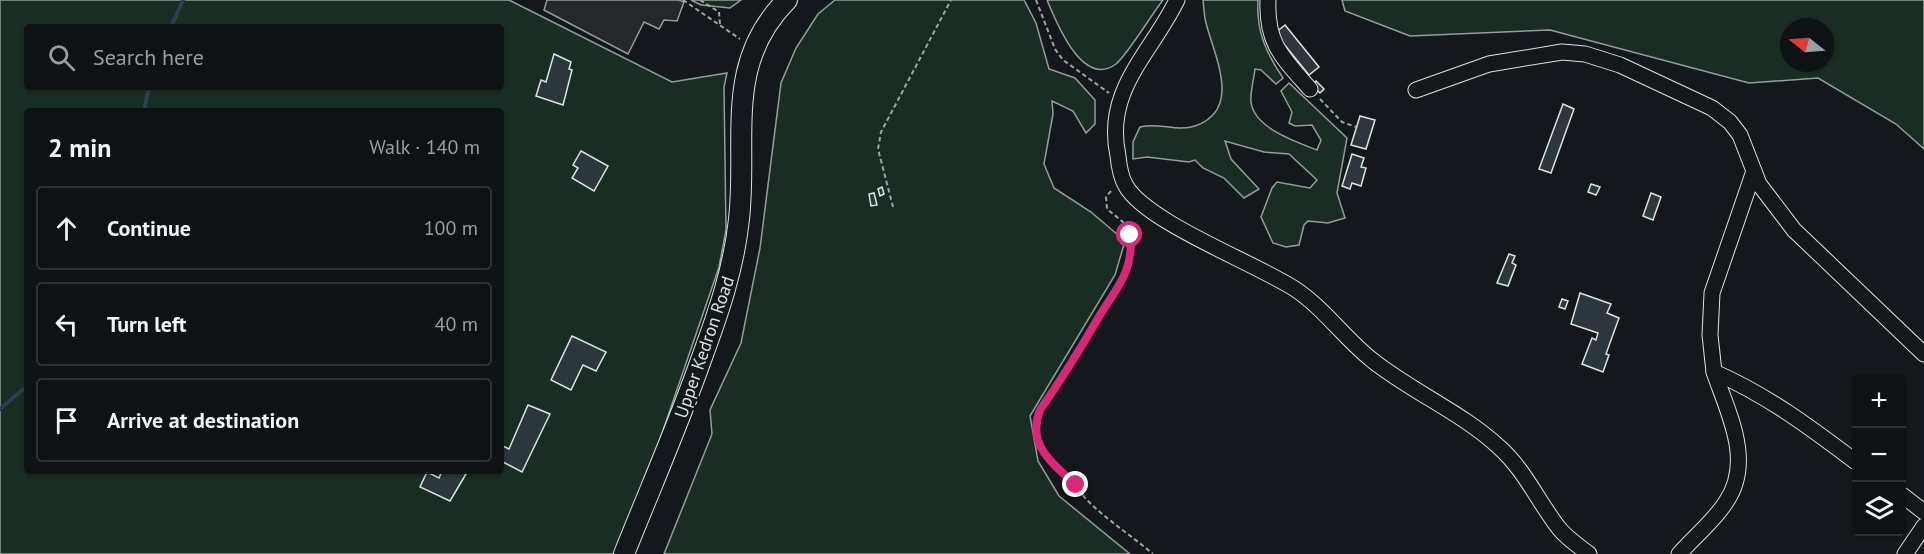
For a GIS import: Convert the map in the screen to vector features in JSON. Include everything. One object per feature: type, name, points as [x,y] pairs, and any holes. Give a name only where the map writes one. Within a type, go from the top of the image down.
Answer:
[{"type":"main road","name":"Upper Kedron Road","points":[[624,554],[688,395],[729,278],[742,185],[740,114],[743,83],[762,31],[787,0]]},
{"type":"lane","points":[[1176,0],[1119,100],[1114,128],[1125,186],[1144,206],[1160,216],[1275,276],[1300,292],[1324,312],[1372,360],[1499,447],[1517,467],[1559,530],[1588,554]]},
{"type":"lane","points":[[1268,0],[1273,43],[1310,89]]},
{"type":"lane","points":[[1416,90],[1489,64],[1526,56],[1562,52],[1585,54],[1620,65],[1712,108],[1730,122],[1740,135],[1754,171],[1770,199],[1794,230],[1924,354]]},
{"type":"lane","points":[[1679,554],[1726,503],[1737,474],[1735,431],[1714,372],[1710,335],[1713,294],[1754,171]]},
{"type":"lane","points":[[1714,372],[1744,385],[1782,407],[1852,458]]},
{"type":"lane","points":[[1906,498],[1924,512]]},
{"type":"lane","points":[[1905,554],[1924,526]]},
{"type":"path","points":[[683,0],[741,41]]},
{"type":"path","points":[[700,0],[719,12],[720,24]]},
{"type":"path","points":[[893,207],[878,149],[881,132],[951,0]]},
{"type":"path","points":[[1036,0],[1055,49],[1063,60],[1119,100]]},
{"type":"path","points":[[1310,89],[1342,122],[1356,127]]},
{"type":"path","points":[[1125,186],[1110,191],[1105,204],[1127,227],[1130,235],[1131,243],[1125,274],[1119,290],[1101,312],[1084,346],[1040,410],[1035,422],[1036,434],[1052,466],[1076,485],[1085,498],[1153,554]]},
{"type":"green space","points":[[0,0],[509,0],[672,82],[727,73],[724,87],[726,230],[719,267],[633,518],[618,554],[0,554]]},
{"type":"green space","points":[[691,0],[741,0],[730,8],[701,5]]},
{"type":"green space","points":[[835,0],[1024,0],[1036,23],[1049,69],[1075,78],[1095,100],[1095,124],[1086,133],[1073,111],[1052,101],[1053,114],[1044,164],[1054,188],[1091,212],[1125,241],[1115,275],[1030,416],[1038,461],[1059,496],[1130,554],[664,554],[712,434],[710,410],[741,343],[760,248],[781,83],[796,48],[818,14]]},
{"type":"green space","points":[[1047,0],[1163,0],[1121,59],[1104,69],[1092,68],[1072,49]]},
{"type":"green space","points":[[1203,0],[1258,0],[1263,41],[1283,78],[1276,84],[1261,70],[1255,69],[1251,102],[1254,111],[1268,127],[1317,150],[1321,140],[1312,125],[1295,126],[1289,123],[1292,112],[1281,91],[1289,83],[1347,138],[1337,193],[1345,218],[1328,223],[1308,221],[1304,225],[1299,245],[1286,247],[1273,243],[1261,217],[1272,188],[1277,182],[1310,188],[1317,180],[1289,154],[1264,152],[1225,141],[1231,159],[1259,189],[1244,198],[1224,178],[1203,168],[1195,160],[1189,162],[1147,157],[1133,159],[1133,142],[1140,127],[1188,128],[1210,118],[1218,108],[1222,95],[1222,80],[1205,20]]},
{"type":"green space","points":[[1342,0],[1924,0],[1924,149],[1896,124],[1818,78],[1749,83],[1550,30],[1410,36],[1345,11]]},
{"type":"shaded area","points":[[547,0],[679,0],[684,2],[677,21],[664,20],[659,29],[644,22],[628,54],[544,10]]},
{"type":"building","points":[[1285,25],[1319,67],[1309,75],[1275,33]]},
{"type":"building","points":[[554,54],[571,62],[569,69],[572,70],[563,105],[536,96],[541,80],[546,82]]},
{"type":"building","points":[[1316,81],[1324,89],[1320,93],[1312,85]]},
{"type":"building","points":[[1563,104],[1574,109],[1551,173],[1539,169]]},
{"type":"building","points":[[1360,116],[1375,120],[1366,149],[1351,145]]},
{"type":"building","points":[[581,151],[608,166],[594,191],[572,178],[578,168],[573,165]]},
{"type":"building","points":[[1352,154],[1364,158],[1361,167],[1366,168],[1361,186],[1352,183],[1350,189],[1342,186]]},
{"type":"building","points":[[1591,184],[1600,187],[1596,195],[1588,192]]},
{"type":"building","points":[[882,187],[884,194],[880,196],[878,189]]},
{"type":"building","points":[[874,193],[877,205],[871,206],[869,194]]},
{"type":"building","points":[[1651,193],[1661,197],[1653,220],[1643,216]]},
{"type":"building","points":[[1509,254],[1515,256],[1512,263],[1516,265],[1508,286],[1497,283]]},
{"type":"building","points":[[1580,293],[1611,304],[1607,313],[1619,318],[1606,354],[1609,355],[1603,372],[1582,364],[1592,338],[1596,340],[1598,333],[1571,324]]},
{"type":"building","points":[[1562,299],[1568,301],[1565,309],[1559,307]]},
{"type":"building","points":[[572,336],[606,352],[596,371],[583,365],[571,390],[551,380]]},
{"type":"building","points":[[528,405],[550,414],[522,472],[504,463],[504,446],[509,449]]},
{"type":"building","points":[[426,474],[439,478],[441,474],[466,474],[450,501],[420,487]]},
{"type":"waterway","points":[[172,24],[183,0]]},
{"type":"waterway","points":[[145,108],[148,90]]},
{"type":"waterway","points":[[0,409],[24,389]]},
{"type":"route","points":[[1076,485],[1052,466],[1044,454],[1036,434],[1035,422],[1040,410],[1084,346],[1101,312],[1119,290],[1129,256],[1130,235]]}]
